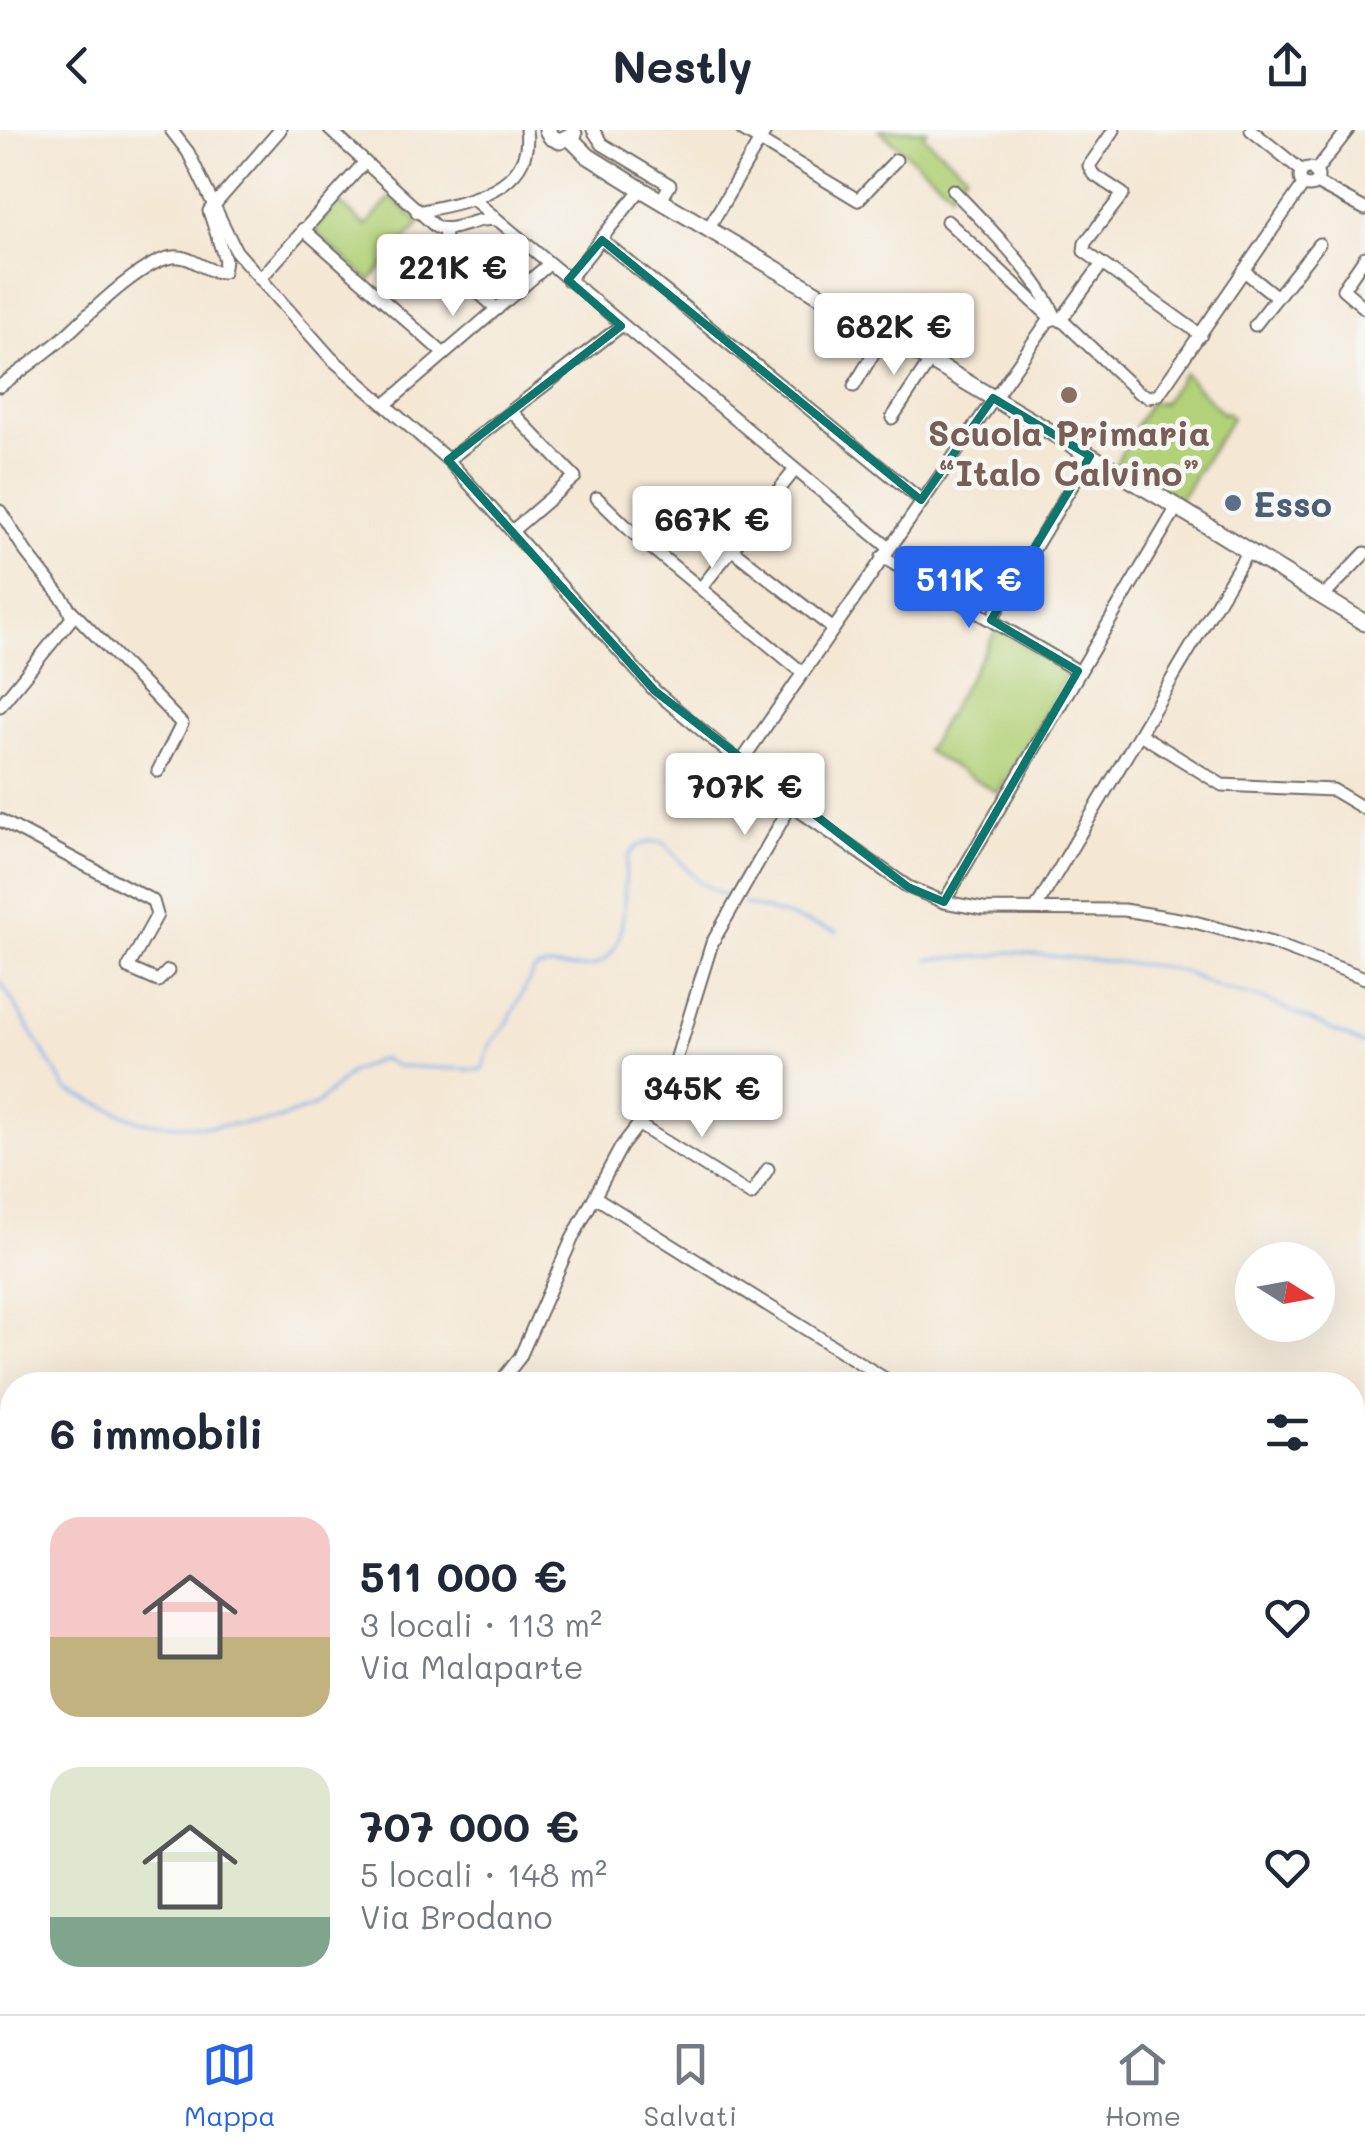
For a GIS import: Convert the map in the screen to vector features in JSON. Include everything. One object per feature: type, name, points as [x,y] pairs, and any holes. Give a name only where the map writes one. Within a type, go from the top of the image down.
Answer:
[{"type":"main road","points":[[546,130],[555,139],[573,134],[588,156],[641,189],[1176,506],[1365,623]]},
{"type":"street","points":[[171,130],[188,152],[236,251],[336,363],[448,460],[655,691],[791,805],[908,887],[944,902],[983,908],[1124,910],[1192,920],[1272,942],[1365,978]]},
{"type":"street","points":[[0,386],[114,292],[165,258],[185,257],[216,273],[224,271],[225,260],[209,211],[212,203],[280,130]]},
{"type":"street","points":[[330,130],[429,224],[444,230],[480,218],[496,220]]},
{"type":"street","points":[[417,212],[474,200],[509,179],[526,154],[526,130]]},
{"type":"street","points":[[593,130],[602,144],[670,185],[660,200]]},
{"type":"street","points":[[742,130],[763,135],[858,200],[896,160]]},
{"type":"street","points":[[1114,130],[1089,166],[1093,174],[1124,194],[1086,243],[1086,255],[1201,336]]},
{"type":"street","points":[[1251,130],[1309,178],[1365,209]]},
{"type":"street","points":[[947,221],[1138,392],[1149,396],[1162,391],[1309,178],[1348,130]]},
{"type":"street","points":[[708,229],[763,135]]},
{"type":"street","points":[[260,279],[364,163]]},
{"type":"street","points":[[568,280],[641,189]]},
{"type":"street","points":[[952,190],[1018,263],[1050,304],[1056,319]]},
{"type":"street","points":[[474,200],[885,552],[1078,671]]},
{"type":"street","points":[[303,229],[444,354]]},
{"type":"street","points":[[444,230],[448,266],[497,309]]},
{"type":"street","points":[[602,240],[920,500]]},
{"type":"street","points":[[1255,326],[1319,244]]},
{"type":"street","points":[[1365,257],[1343,289],[1365,308]]},
{"type":"street","points":[[384,406],[549,264]]},
{"type":"street","points":[[741,762],[993,398],[1102,264]]},
{"type":"street","points":[[1244,272],[1277,296]]},
{"type":"street","points":[[448,460],[622,326]]},
{"type":"street","points":[[854,386],[885,334]]},
{"type":"street","points":[[892,418],[930,361]]},
{"type":"street","points":[[511,412],[575,477],[512,531]]},
{"type":"street","points":[[991,620],[1090,456]]},
{"type":"street","points":[[701,588],[794,472]]},
{"type":"street","points":[[597,498],[632,532],[802,672]]},
{"type":"street","points":[[669,500],[832,628]]},
{"type":"street","points":[[944,902],[1176,506]]},
{"type":"street","points":[[0,510],[69,608],[182,724],[158,771]]},
{"type":"street","points":[[1036,908],[1248,551]]},
{"type":"street","points":[[1322,598],[1365,553]]},
{"type":"street","points":[[0,706],[68,626],[72,618],[69,608]]},
{"type":"street","points":[[1140,734],[1222,785],[1332,790],[1365,809]]},
{"type":"street","points":[[508,1372],[534,1330],[550,1284],[621,1147],[668,1086],[712,943],[791,805]]},
{"type":"street","points":[[0,820],[153,901],[157,915],[128,968],[158,981],[168,971]]},
{"type":"street","points":[[639,1125],[751,1195],[768,1170]]},
{"type":"street","points":[[595,1198],[873,1372]]},
{"type":"highlighted area","points":[[602,240],[921,500],[993,398],[1090,456],[991,620],[1078,671],[944,902],[908,887],[655,691],[448,460],[621,326],[568,280]]},
{"type":"green space","points":[[879,130],[927,130],[923,136],[966,173],[951,192]]},
{"type":"green space","points":[[391,197],[420,223],[370,281],[316,233],[316,227],[338,202],[366,226]]},
{"type":"green space","points":[[1184,373],[1223,414],[1226,412],[1232,418],[1178,502],[1115,465],[1149,403],[1163,403]]},
{"type":"green space","points":[[997,629],[1068,674],[998,793],[926,751]]},
{"type":"waterway","points":[[0,981],[67,1090],[141,1122],[204,1127],[272,1121],[315,1106],[351,1072],[377,1060],[396,1066],[482,1070],[490,1045],[507,1024],[534,970],[581,968],[598,964],[610,954],[622,926],[628,857],[638,846],[663,842],[699,882],[731,899]]},
{"type":"waterway","points":[[743,903],[838,932]]},
{"type":"waterway","points":[[929,959],[1010,952],[1158,966],[1264,999],[1365,1045]]},
{"type":"place","name":"Scuola Primaria “Italo Calvino”","points":[[1069,395]]},
{"type":"place","name":"Esso","points":[[1233,503]]}]
